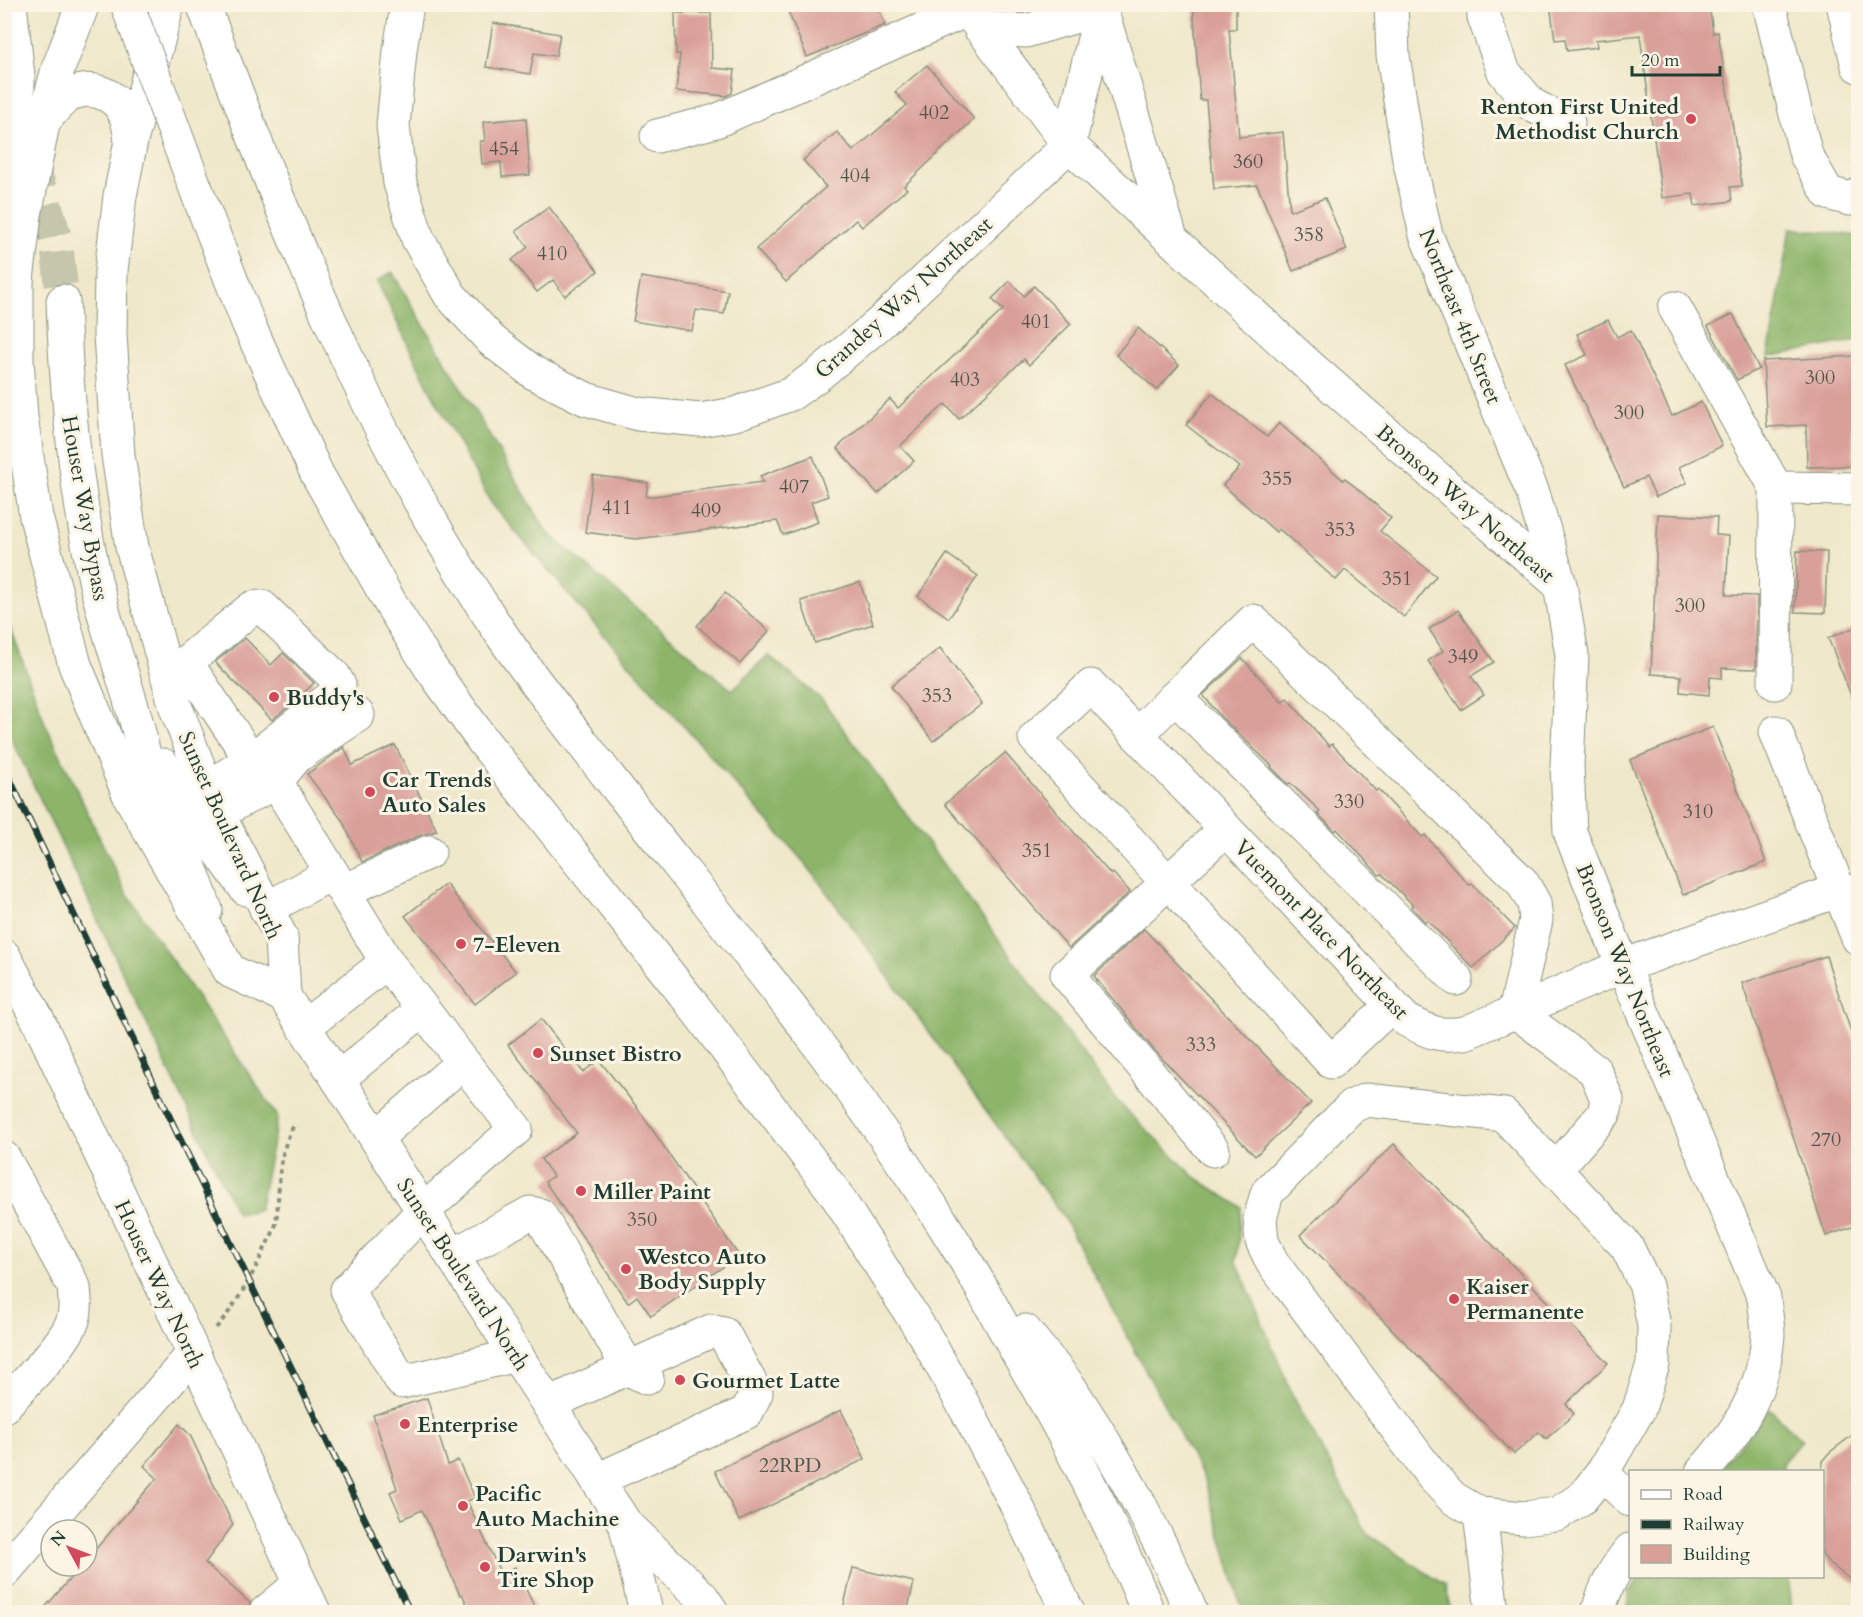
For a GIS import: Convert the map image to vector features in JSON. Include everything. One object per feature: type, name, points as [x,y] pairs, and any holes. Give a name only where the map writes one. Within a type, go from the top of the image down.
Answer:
[{"type":"main road","points":[[10,4],[18,76],[16,280],[17,359],[21,417],[36,517],[75,665],[130,797],[230,970],[284,996]]},
{"type":"main road","points":[[16,280],[25,215],[43,124],[58,69],[83,4]]},
{"type":"main road","points":[[127,4],[248,323],[317,474],[392,606],[430,667],[483,741],[689,1000],[835,1193],[928,1341],[963,1403],[1014,1500],[1068,1612]]},
{"type":"main road","name":"Sunset Boulevard North","points":[[168,4],[131,141],[120,196],[111,271],[110,335],[118,455],[132,547],[177,670],[176,708],[213,800],[274,923],[284,996],[625,1523],[702,1597],[712,1612]]},
{"type":"main road","points":[[203,4],[273,191],[356,380],[408,481],[452,556],[506,640],[561,715],[812,1036],[957,1245],[1070,1388],[1171,1562],[1191,1612]]},
{"type":"main road","name":"Grandey Way Northeast","points":[[407,4],[393,126],[400,183],[418,239],[450,295],[491,340],[534,373],[555,384],[586,399],[638,414],[699,420],[735,414],[790,394],[818,375],[880,323],[1069,145]]},
{"type":"main road","name":"Northeast 4th Street","points":[[1391,4],[1392,55],[1409,159],[1426,235],[1533,494],[1560,585]]},
{"type":"main road","points":[[1483,4],[1484,17],[1504,72],[1532,105],[1568,123]]},
{"type":"main road","points":[[1768,4],[1806,155],[1828,193],[1850,199],[1858,195]]},
{"type":"main road","points":[[1844,4],[1858,66]]},
{"type":"main road","points":[[1069,145],[1102,7]]},
{"type":"main road","points":[[657,136],[716,121],[970,14],[1026,31],[1102,7]]},
{"type":"main road","points":[[1102,7],[1172,239]]},
{"type":"main road","name":"Bronson Way Northeast","points":[[970,14],[1069,145],[1308,365],[1560,585],[1572,655],[1567,766],[1570,832],[1623,966],[1764,1298],[1768,1333],[1763,1374],[1748,1410],[1723,1448],[1704,1470]]},
{"type":"main road","points":[[43,124],[56,106],[69,95],[83,91],[96,91],[109,96],[119,104],[126,116],[131,141]]},
{"type":"main road","name":"Houser Way Bypass","points":[[63,301],[69,417],[81,508],[95,577],[153,784],[184,854],[230,970]]},
{"type":"main road","points":[[1675,308],[1776,488],[1775,683]]},
{"type":"main road","points":[[1776,488],[1858,489]]},
{"type":"main road","points":[[213,800],[250,760],[334,695],[339,686],[334,676],[262,607],[252,608],[177,670],[250,760]]},
{"type":"main road","points":[[1137,735],[1252,621],[1522,882],[1534,903],[1536,920],[1515,1011],[1595,1071],[1607,1099],[1604,1114],[1555,1170]]},
{"type":"main road","name":"Vuemont Place Northeast","points":[[1176,891],[1035,738],[1091,686],[1406,1020],[1428,1031],[1446,1036],[1465,1033],[1623,966],[1852,884]]},
{"type":"main road","points":[[1175,697],[1456,979]]},
{"type":"main road","name":"Houser Way Bypass","points":[[134,711],[185,804],[274,923]]},
{"type":"main road","points":[[213,800],[276,782],[296,757],[358,715]]},
{"type":"main road","points":[[1776,732],[1852,884],[1858,938]]},
{"type":"main road","points":[[276,782],[387,962],[516,1129],[423,1211],[347,1290],[402,1382],[517,1355]]},
{"type":"main road","points":[[1213,1150],[1067,975],[1176,891],[1226,829]]},
{"type":"main road","points":[[274,923],[338,882],[429,852]]},
{"type":"main road","points":[[1176,891],[1331,1062],[1392,1005]]},
{"type":"main road","name":"Houser Way North","points":[[4,956],[15,1003],[193,1354],[314,1612]]},
{"type":"main road","points":[[304,1027],[387,962]]},
{"type":"main road","points":[[338,1079],[423,1009]]},
{"type":"main road","points":[[376,1138],[463,1062]]},
{"type":"main road","points":[[1366,1100],[1504,1115],[1555,1170],[1627,1247],[1646,1286],[1654,1326],[1653,1364],[1639,1409],[1602,1473],[1582,1498],[1557,1514],[1524,1518],[1480,1514],[1453,1498],[1433,1477],[1272,1262],[1262,1241],[1260,1219],[1267,1193],[1351,1107],[1366,1100]]},
{"type":"main road","points":[[4,1158],[74,1287],[76,1305],[72,1322],[63,1338],[4,1406]]},
{"type":"main road","points":[[452,1256],[530,1213],[540,1215],[629,1369]]},
{"type":"main road","points":[[957,1245],[1077,1459],[1103,1510],[1149,1612]]},
{"type":"main road","points":[[548,1404],[711,1331],[724,1334],[756,1393],[747,1412],[597,1480]]},
{"type":"main road","points":[[4,1572],[193,1354]]},
{"type":"main road","points":[[1602,1473],[1629,1499]]},
{"type":"main road","points":[[1480,1514],[1492,1612]]},
{"type":"main road","name":"Sunset Boulevard North","points":[[625,1523],[646,1612]]},
{"type":"main road","points":[[1598,1612],[1604,1591],[1619,1563],[1629,1551]]},
{"type":"main road","points":[[266,1612],[300,1584]]},
{"type":"path","points":[[193,1354],[231,1310],[258,1264],[276,1226],[278,1169],[286,1140],[295,1123]]},
{"type":"green space","points":[[1790,228],[1858,236],[1858,340],[1768,357]]},
{"type":"green space","points":[[392,272],[547,532],[732,690],[768,655],[822,700],[1119,1103],[1195,1177],[1241,1207],[1237,1262],[1292,1394],[1367,1534],[1445,1585],[1451,1612],[1243,1612],[1205,1481],[1062,1215],[809,868],[600,631],[491,503],[427,384],[377,281]]},
{"type":"green space","points":[[5,613],[45,723],[125,891],[278,1117],[259,1210],[237,1214],[6,727],[4,721]]},
{"type":"green space","points":[[1770,1409],[1802,1440],[1783,1462],[1783,1470],[1719,1470]]},
{"type":"green space","points":[[1639,1578],[1789,1578],[1790,1604],[1800,1612],[1628,1612],[1628,1593]]},
{"type":"building","points":[[785,4],[877,4],[885,25],[807,57]]},
{"type":"building","points":[[1193,4],[1236,4],[1236,29],[1229,29],[1239,137],[1283,132],[1290,211],[1325,198],[1347,250],[1293,271],[1257,185],[1214,189],[1206,100],[1200,100]]},
{"type":"building","name":"Renton First United Methodist Church","points":[[1550,4],[1709,4],[1713,33],[1718,32],[1742,186],[1730,187],[1732,201],[1695,206],[1693,194],[1662,198],[1640,35],[1596,40],[1597,47],[1567,51],[1565,39],[1555,40]]},
{"type":"building","points":[[675,13],[711,13],[712,68],[735,70],[732,93],[726,96],[676,91],[680,54],[676,54]]},
{"type":"building","points":[[493,23],[560,34],[556,56],[534,53],[530,74],[486,67]]},
{"type":"building","points":[[927,65],[974,119],[904,186],[907,189],[862,227],[856,220],[786,282],[756,249],[826,187],[803,160],[837,132],[853,151],[907,105],[895,92]]},
{"type":"building","points":[[526,118],[530,175],[502,177],[501,162],[482,164],[480,141],[485,141],[483,122]]},
{"type":"building","points":[[549,207],[598,271],[565,296],[553,280],[537,292],[512,260],[528,247],[516,231]]},
{"type":"building","points":[[641,277],[728,291],[724,314],[696,310],[692,331],[633,321]]},
{"type":"building","points":[[1010,281],[1024,296],[1034,286],[1071,324],[1029,365],[1024,359],[959,419],[945,404],[900,446],[914,461],[878,494],[837,448],[890,399],[898,408],[1003,310],[992,299]]},
{"type":"building","points":[[1733,314],[1759,369],[1737,380],[1708,326]]},
{"type":"building","points":[[1608,320],[1617,337],[1631,330],[1672,416],[1701,402],[1722,446],[1679,467],[1687,483],[1656,497],[1646,477],[1624,487],[1565,365],[1587,355],[1577,334]]},
{"type":"building","points":[[1138,328],[1179,365],[1157,390],[1116,355]]},
{"type":"building","points":[[1858,356],[1858,422],[1853,423],[1854,466],[1807,467],[1806,425],[1767,427],[1763,361]]},
{"type":"building","points":[[1212,393],[1267,437],[1279,423],[1343,480],[1345,478],[1391,518],[1380,531],[1436,576],[1404,617],[1345,570],[1336,580],[1279,529],[1276,532],[1223,485],[1240,467],[1186,425]]},
{"type":"building","points":[[813,456],[828,496],[811,502],[818,522],[783,535],[777,521],[636,539],[585,532],[593,475],[648,483],[646,497],[763,482],[760,476]]},
{"type":"building","points":[[1658,514],[1717,517],[1716,535],[1729,536],[1726,595],[1757,596],[1756,669],[1722,668],[1722,678],[1710,677],[1709,695],[1680,692],[1681,676],[1651,674]]},
{"type":"building","points":[[1797,551],[1827,552],[1825,613],[1795,612]]},
{"type":"building","points":[[947,554],[978,576],[949,618],[918,596]]},
{"type":"building","points":[[860,582],[873,624],[815,643],[801,601]]},
{"type":"building","points":[[725,593],[769,631],[740,664],[697,626]]},
{"type":"building","points":[[1458,610],[1494,662],[1471,676],[1484,695],[1461,710],[1428,661],[1443,651],[1429,629]]},
{"type":"building","points":[[1858,626],[1858,710],[1857,710],[1828,638]]},
{"type":"building","name":"Buddy's","points":[[245,638],[271,665],[283,653],[314,683],[272,720],[215,662]]},
{"type":"building","points":[[940,648],[982,704],[933,741],[891,686]]},
{"type":"building","points":[[1242,658],[1282,702],[1287,698],[1329,746],[1332,744],[1376,791],[1378,789],[1422,837],[1425,835],[1469,885],[1472,884],[1515,928],[1473,968],[1427,920],[1425,922],[1411,907],[1413,905],[1382,874],[1379,875],[1337,829],[1335,831],[1317,813],[1320,811],[1290,783],[1288,784],[1221,717],[1203,695]]},
{"type":"building","points":[[1713,727],[1766,862],[1683,895],[1630,760]]},
{"type":"building","name":"Car Trends Auto Sales","points":[[395,745],[437,831],[421,835],[362,862],[342,820],[307,774],[344,747],[352,765]]},
{"type":"building","points":[[1005,753],[1111,875],[1113,873],[1130,892],[1069,948],[945,804]]},
{"type":"building","name":"7-Eleven","points":[[446,884],[516,972],[475,1004],[405,916]]},
{"type":"building","points":[[1144,929],[1311,1103],[1255,1156],[1154,1050],[1094,976]]},
{"type":"building","points":[[1826,956],[1858,1053],[1858,1225],[1826,1236],[1742,983]]},
{"type":"building","points":[[541,1019],[583,1072],[599,1060],[636,1106],[739,1256],[651,1316],[637,1296],[628,1303],[545,1182],[553,1176],[541,1159],[577,1133],[508,1045]]},
{"type":"building","name":"Kaiser Permanente","points":[[1394,1144],[1608,1363],[1566,1404],[1574,1414],[1546,1439],[1539,1432],[1514,1454],[1300,1235]]},
{"type":"building","points":[[427,1398],[448,1465],[458,1460],[475,1498],[467,1501],[501,1574],[515,1567],[537,1612],[471,1612],[462,1594],[460,1595],[422,1510],[402,1519],[390,1492],[397,1489],[373,1415]]},
{"type":"building","points":[[841,1410],[865,1459],[739,1521],[715,1471]]},
{"type":"building","points":[[179,1424],[190,1435],[233,1525],[205,1563],[250,1603],[248,1612],[41,1612],[71,1578],[99,1578],[99,1545],[157,1478],[144,1466]]},
{"type":"building","points":[[1858,1431],[1858,1585],[1824,1557],[1824,1470],[1822,1470],[1822,1461]]},
{"type":"building","points":[[853,1568],[914,1582],[907,1612],[860,1612],[843,1609]]},
{"type":"tunnel","points":[[31,158],[56,239],[63,301]]},
{"type":"railway","points":[[4,767],[180,1139],[410,1612]]},
{"type":"place","name":"Renton First United Methodist Church","points":[[1691,119]]},
{"type":"place","name":"Buddy's","points":[[274,697]]},
{"type":"place","name":"Car Trends Auto Sales","points":[[370,792]]},
{"type":"place","name":"7-Eleven","points":[[461,944]]},
{"type":"place","name":"Sunset Bistro","points":[[538,1053]]},
{"type":"place","name":"Miller Paint","points":[[581,1191]]},
{"type":"place","name":"Westco Auto Body Supply","points":[[626,1269]]},
{"type":"place","name":"Kaiser Permanente","points":[[1454,1299]]},
{"type":"place","name":"Gourmet Latte","points":[[680,1380]]},
{"type":"place","name":"Enterprise","points":[[405,1424]]},
{"type":"place","name":"Pacific Auto Machine","points":[[463,1506]]},
{"type":"place","name":"Darwin's Tire Shop","points":[[485,1567]]}]
